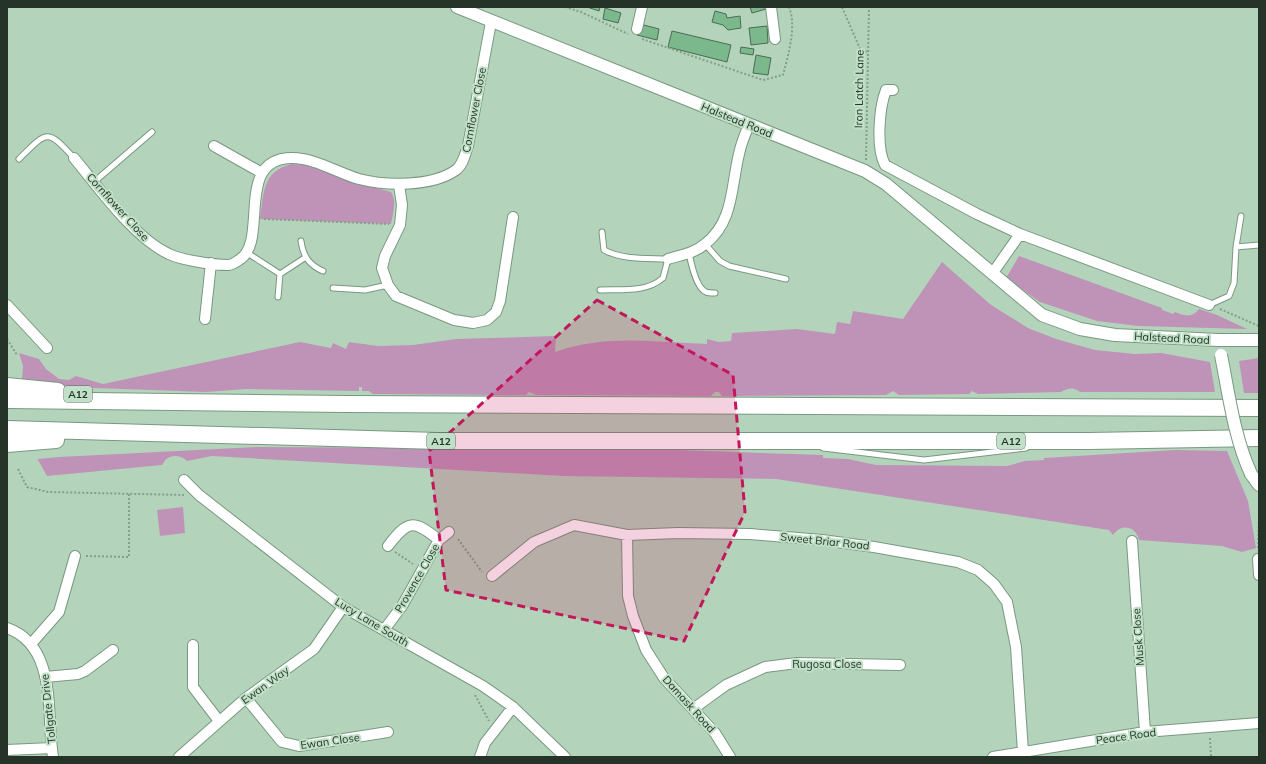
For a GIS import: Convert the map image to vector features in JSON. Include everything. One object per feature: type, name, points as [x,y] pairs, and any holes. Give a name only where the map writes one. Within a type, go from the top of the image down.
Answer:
[{"type":"highway","name":"A12","points":[[7,386],[149,402]]},
{"type":"highway","name":"A12","points":[[7,400],[1259,408]]},
{"type":"highway","name":"A12","points":[[7,429],[119,434],[439,442],[1089,441],[1259,438]]},
{"type":"highway","name":"A12","points":[[7,444],[119,434]]},
{"type":"street","name":"Halstead Road","points":[[457,7],[491,22],[865,171],[886,184],[1042,315],[1080,329],[1115,335],[1218,340],[1236,432],[1244,458],[1251,474],[1259,485]]},
{"type":"street","points":[[635,34],[642,7]]},
{"type":"street","points":[[771,7],[775,39]]},
{"type":"street","name":"Cornflower Close","points":[[262,173],[269,166],[281,160],[293,158],[308,161],[360,179],[399,185],[437,178],[457,170],[464,160],[468,146],[491,22]]},
{"type":"street","points":[[893,90],[886,90],[881,101],[880,156],[885,165],[977,214],[1020,234],[1209,305]]},
{"type":"street","points":[[668,259],[688,253],[705,244],[723,223],[731,201],[739,153],[749,125]]},
{"type":"street","points":[[214,146],[262,173],[258,185],[250,247],[246,252]]},
{"type":"street","name":"Cornflower Close","points":[[74,158],[140,235],[155,247],[171,255],[211,263],[231,265],[242,258],[246,252]]},
{"type":"street","points":[[399,185],[402,205],[400,225],[384,256],[382,268],[388,285],[396,296],[454,320],[473,323],[487,320],[496,312],[500,301],[513,217]]},
{"type":"street","points":[[992,274],[1020,234]]},
{"type":"street","points":[[205,319],[211,263]]},
{"type":"street","points":[[7,305],[48,348]]},
{"type":"street","points":[[1218,340],[1259,340]]},
{"type":"street","name":"Lucy Lane South","points":[[184,480],[199,495],[343,607],[466,676],[513,707],[565,757]]},
{"type":"street","name":"Provence Close","points":[[384,630],[402,606],[439,540],[423,527],[411,525],[401,529],[388,546]]},
{"type":"street","name":"Sweet Briar Road","points":[[492,576],[534,542],[574,525],[627,534],[678,532],[750,534],[822,540],[874,546],[958,562],[978,570],[994,584],[1007,602],[1013,626],[1023,752]]},
{"type":"street","points":[[439,540],[448,532]]},
{"type":"street","name":"Damask Road","points":[[627,534],[628,596],[633,616],[646,650],[664,678],[715,733],[730,757]]},
{"type":"street","name":"Musk Close","points":[[1132,541],[1145,732]]},
{"type":"street","points":[[31,644],[59,612],[74,556]]},
{"type":"street","points":[[1258,560],[1259,575]]},
{"type":"street","name":"Ewan Way","points":[[180,757],[246,698],[314,649],[343,607]]},
{"type":"street","name":"Tollgate Drive","points":[[7,628],[31,644],[41,661],[45,677],[52,752]]},
{"type":"street","points":[[193,645],[193,687],[219,721]]},
{"type":"street","points":[[45,677],[78,674],[85,671],[113,650]]},
{"type":"street","name":"Rugosa Close","points":[[693,709],[726,685],[766,667],[797,663],[900,665]]},
{"type":"street","name":"Ewan Close","points":[[246,698],[282,742],[299,746],[388,732]]},
{"type":"street","points":[[480,757],[485,743],[513,707]]},
{"type":"street","name":"Peace Road","points":[[993,757],[1145,732],[1259,723]]},
{"type":"street","points":[[7,750],[52,752]]},
{"type":"lane","points":[[94,182],[152,132]]},
{"type":"lane","points":[[20,159],[40,139],[47,136],[55,138],[74,158]]},
{"type":"lane","points":[[1209,305],[1229,296],[1234,283],[1236,246],[1241,216]]},
{"type":"lane","points":[[600,290],[640,289],[651,286],[663,278],[668,259],[629,256],[608,252],[604,250],[602,232]]},
{"type":"lane","points":[[301,241],[306,257],[315,267],[323,271]]},
{"type":"lane","points":[[705,244],[720,261],[729,266],[786,279]]},
{"type":"lane","points":[[1236,246],[1259,245]]},
{"type":"lane","points":[[246,252],[280,274]]},
{"type":"lane","points":[[688,253],[691,266],[700,287],[704,291],[715,293]]},
{"type":"lane","points":[[280,274],[306,257]]},
{"type":"lane","points":[[278,297],[280,274]]},
{"type":"lane","points":[[333,288],[365,290],[388,285]]},
{"type":"path","points":[[565,7],[763,80],[783,75],[790,46],[792,14],[789,7]]},
{"type":"path","points":[[842,7],[861,51],[868,52]]},
{"type":"path","name":"Iron Latch Lane","points":[[865,171],[869,7]]},
{"type":"path","points":[[254,217],[400,225]]},
{"type":"path","points":[[1209,305],[1259,326]]},
{"type":"path","points":[[7,339],[17,355]]},
{"type":"path","points":[[18,469],[27,487],[48,492],[199,495]]},
{"type":"path","points":[[74,556],[129,557],[129,494]]},
{"type":"path","points":[[1258,560],[1259,518]]},
{"type":"path","points":[[448,532],[457,538],[481,572],[486,570],[492,576]]},
{"type":"path","points":[[388,546],[422,571]]},
{"type":"path","points":[[466,676],[495,731]]},
{"type":"path","points":[[1209,727],[1211,757]]},
{"type":"highlighted area","points":[[597,300],[733,375],[745,512],[684,641],[446,590],[429,451]]},
{"type":"shaded area","points":[[292,164],[305,165],[358,183],[391,192],[394,203],[391,224],[260,219],[266,184],[275,172],[282,167]]},
{"type":"shaded area","points":[[1019,256],[1162,308],[1162,310],[1173,314],[1175,312],[1191,315],[1199,309],[1217,315],[1247,329],[1138,326],[1097,321],[1040,302],[1006,278]]},
{"type":"shaded area","points":[[942,262],[991,305],[1028,328],[1056,339],[1095,350],[1135,354],[1161,353],[1210,362],[1215,392],[1080,392],[1075,389],[1070,389],[1061,392],[978,394],[972,391],[969,394],[899,395],[893,391],[886,395],[722,396],[719,392],[715,392],[711,396],[536,395],[529,392],[526,395],[373,394],[369,391],[362,391],[362,387],[359,387],[359,391],[246,389],[206,392],[38,386],[38,380],[22,379],[23,366],[19,353],[39,359],[46,369],[59,379],[69,380],[76,376],[103,384],[300,342],[331,348],[333,343],[346,349],[349,342],[378,346],[413,345],[456,339],[556,336],[555,352],[574,346],[592,343],[630,340],[707,344],[707,339],[719,342],[731,341],[732,333],[797,329],[835,334],[837,322],[850,324],[853,311],[903,319]]},
{"type":"shaded area","points":[[1259,358],[1259,393],[1244,393],[1239,361]]},
{"type":"shaded area","points":[[256,447],[649,449],[823,455],[823,458],[848,459],[876,465],[1007,466],[1025,461],[1044,460],[1044,458],[1175,450],[1227,451],[1248,501],[1256,548],[1242,552],[1222,546],[1139,540],[1135,532],[1128,528],[1120,529],[1113,535],[1109,530],[776,479],[564,476],[212,456],[187,461],[184,458],[173,456],[167,459],[162,465],[47,476],[38,460],[59,457]]},
{"type":"shaded area","points":[[183,507],[185,533],[160,536],[157,510]]},
{"type":"building","points":[[587,7],[600,7],[599,11]]},
{"type":"building","points":[[750,7],[766,7],[766,9],[752,13]]},
{"type":"building","points":[[605,8],[621,13],[618,23],[603,19]]},
{"type":"building","points":[[715,11],[726,14],[727,18],[740,16],[741,28],[728,30],[723,25],[712,22]]},
{"type":"building","points":[[640,24],[659,29],[657,40],[637,35]]},
{"type":"building","points":[[767,26],[768,43],[751,45],[749,28]]},
{"type":"building","points":[[672,31],[731,45],[727,62],[668,47]]},
{"type":"building","points":[[741,47],[754,49],[753,55],[740,53]]},
{"type":"building","points":[[756,55],[771,58],[768,75],[753,73]]}]
